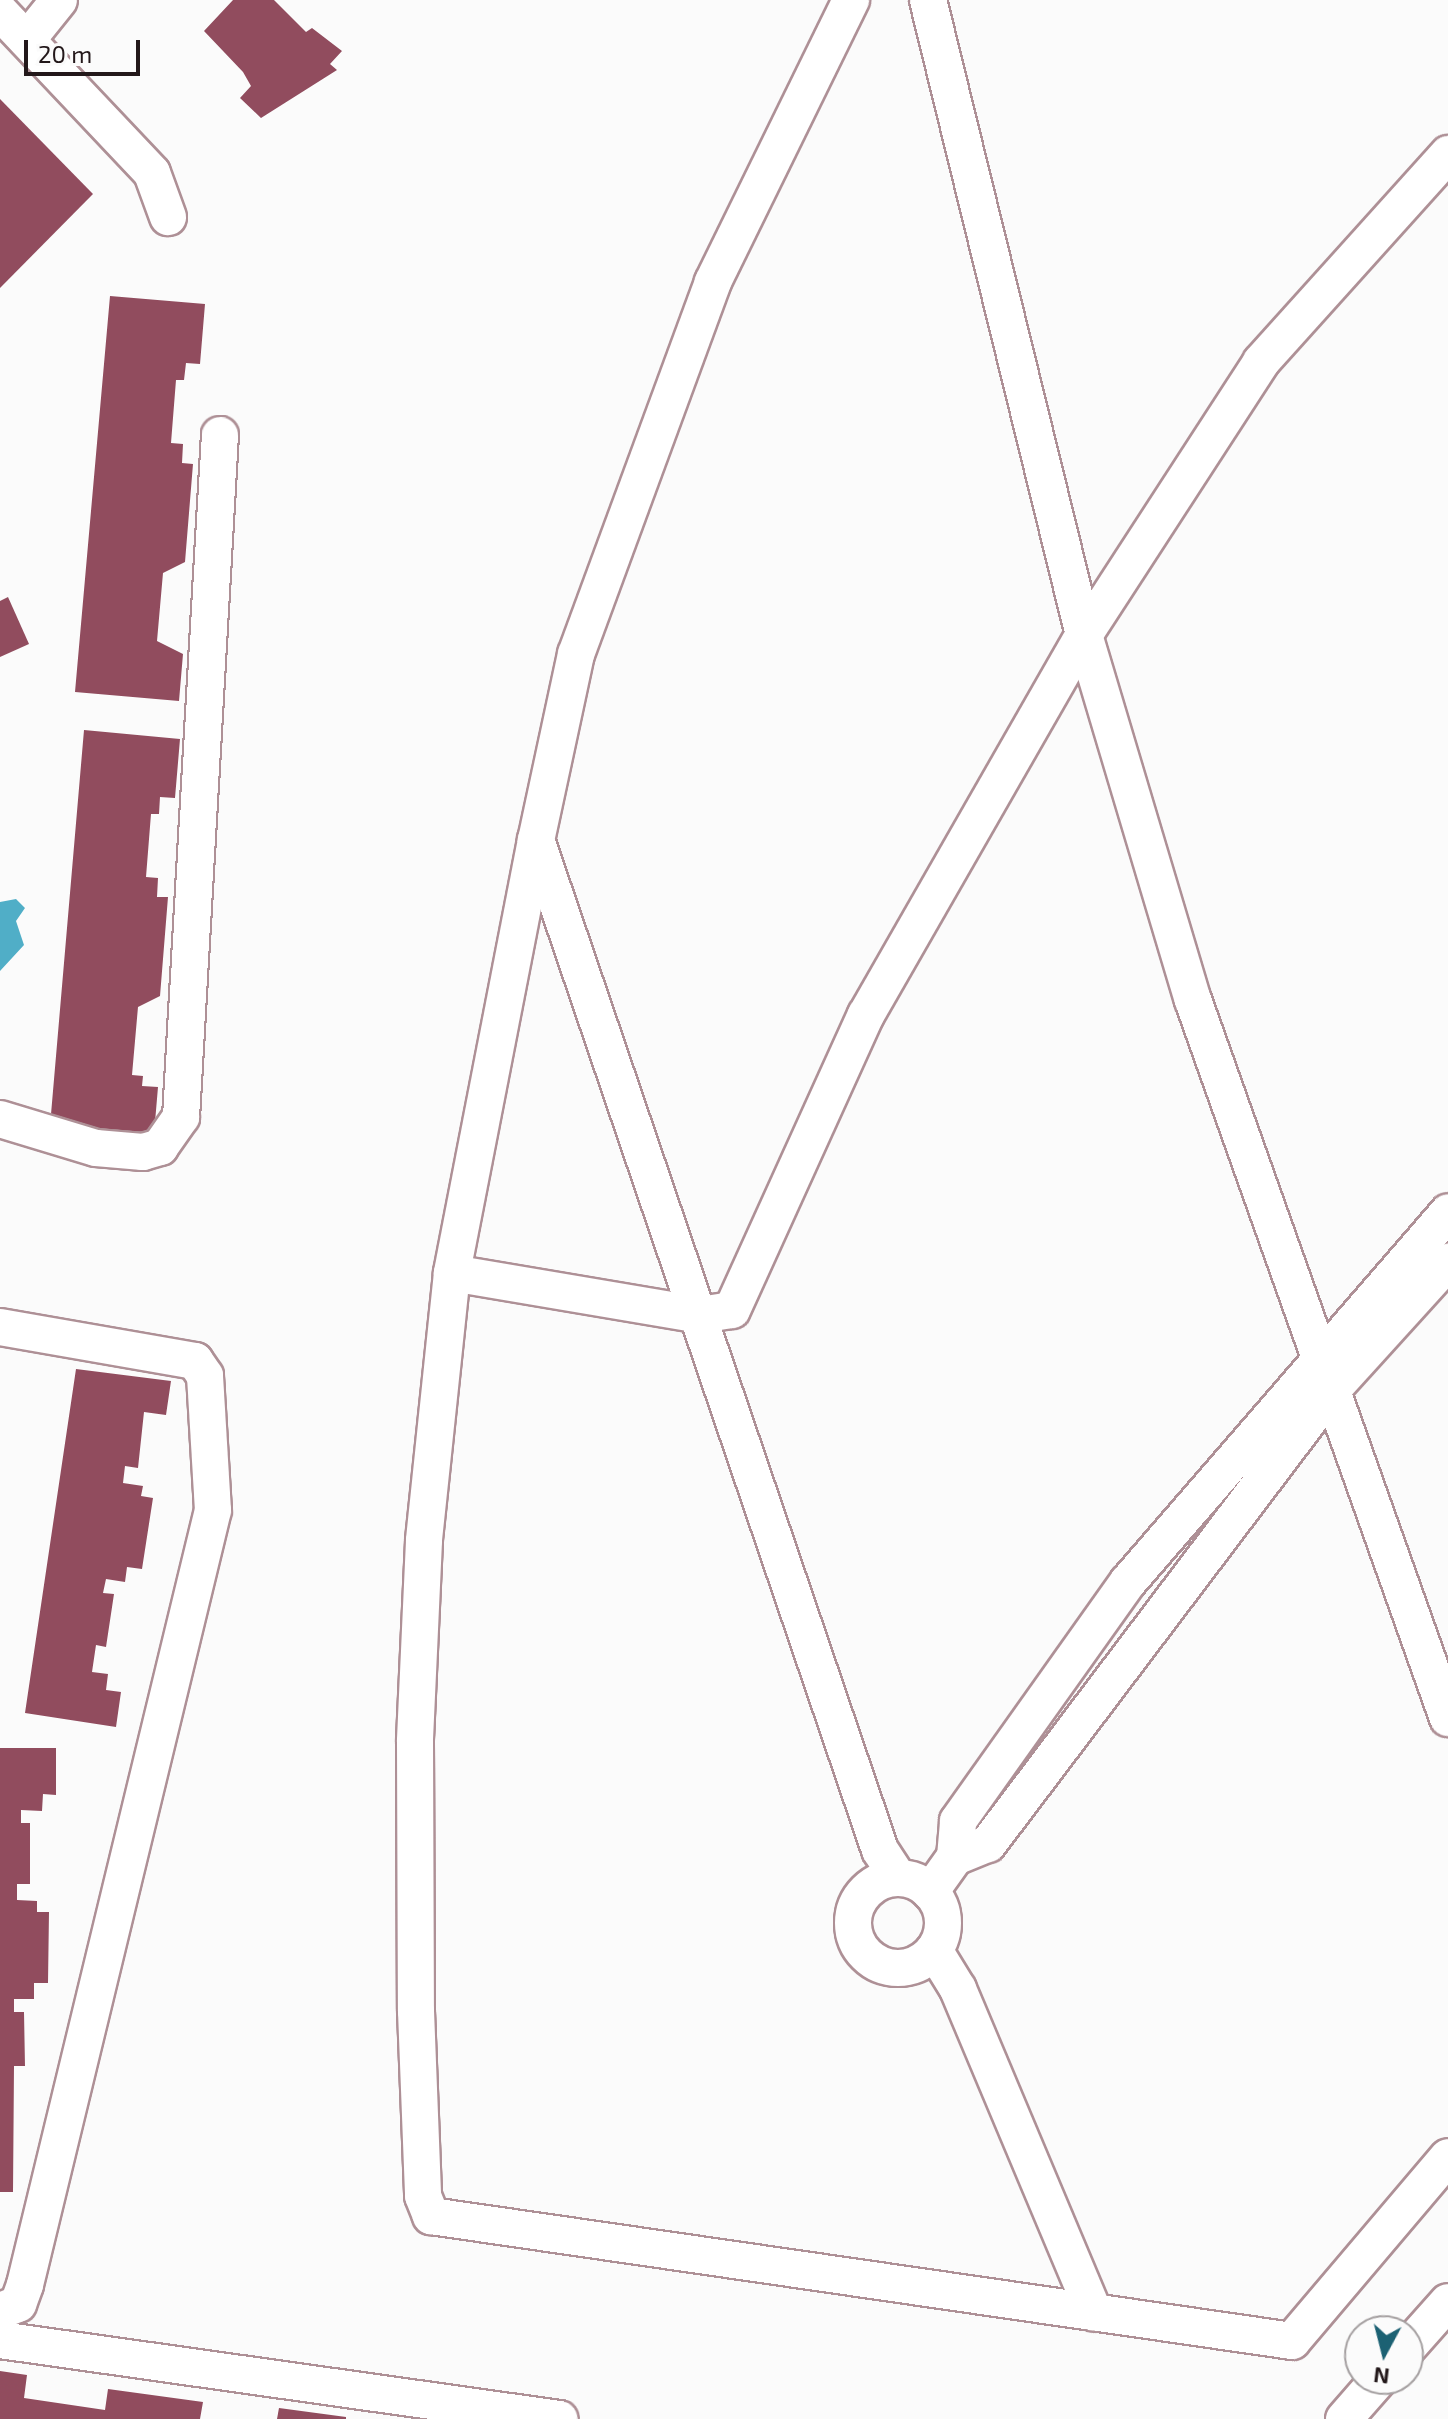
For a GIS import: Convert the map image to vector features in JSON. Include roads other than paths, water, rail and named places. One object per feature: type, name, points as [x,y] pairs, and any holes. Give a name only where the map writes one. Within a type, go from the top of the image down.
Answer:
[{"type":"street","points":[[27,40],[59,0]]},
{"type":"street","points":[[851,0],[713,282],[576,654],[536,840],[452,1273],[424,1541],[415,1742],[416,2011],[423,2196],[431,2216],[1292,2341],[1448,2157]]},
{"type":"street","points":[[928,0],[1084,635],[1193,1000],[1448,1718]]},
{"type":"street","points":[[0,12],[152,173],[168,217]]},
{"type":"street","points":[[452,1273],[700,1315],[732,1310],[866,1015],[1084,635],[1261,362],[1448,154]]},
{"type":"street","points":[[0,1119],[96,1148],[143,1152],[160,1147],[181,1117],[220,435]]},
{"type":"street","points":[[536,840],[880,1850],[914,1885],[943,1927],[934,1950],[894,1968],[858,1943],[859,1899],[914,1885],[955,1857],[988,1844],[1330,1392],[1448,1262]]},
{"type":"street","points":[[955,1857],[958,1821],[1128,1582],[1317,1356],[1448,1212]]},
{"type":"street","points":[[0,1327],[195,1361],[205,1376],[213,1510],[25,2285],[18,2304],[0,2311]]},
{"type":"street","points":[[934,1950],[958,1989],[1094,2313]]},
{"type":"street","points":[[1424,2329],[1448,2302]]},
{"type":"street","points":[[0,2340],[559,2419]]},
{"type":"street","points":[[1344,2419],[1365,2395]]},
{"type":"water","points":[[16,899],[25,908],[16,921],[24,945],[0,971],[0,902]]}]
